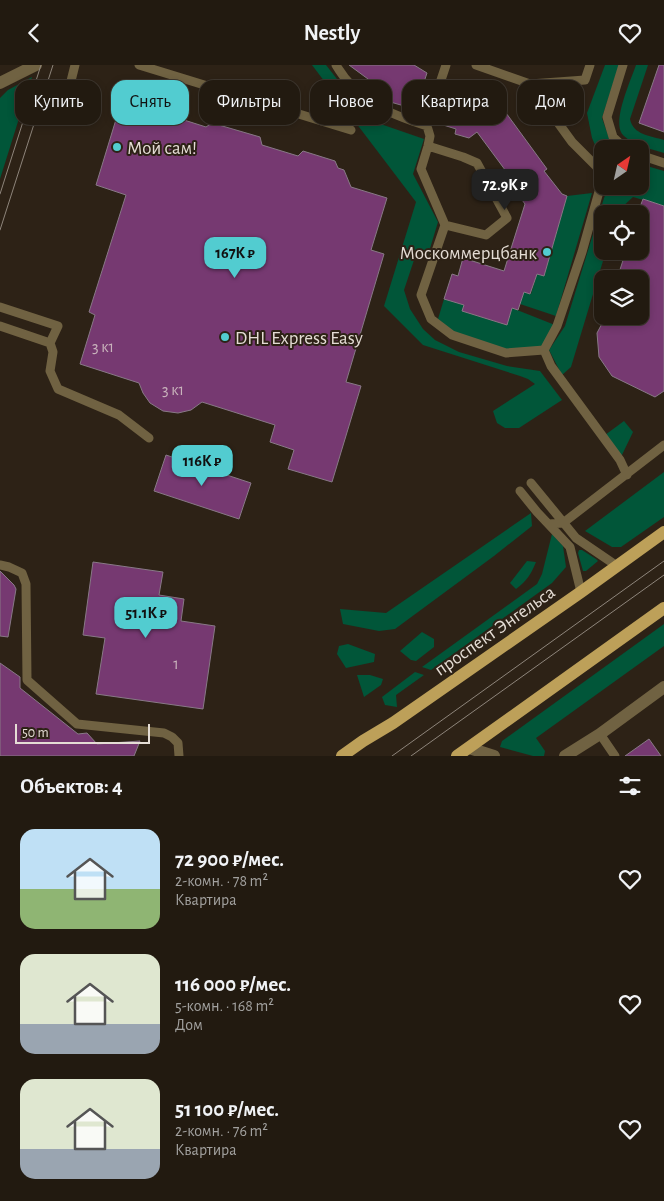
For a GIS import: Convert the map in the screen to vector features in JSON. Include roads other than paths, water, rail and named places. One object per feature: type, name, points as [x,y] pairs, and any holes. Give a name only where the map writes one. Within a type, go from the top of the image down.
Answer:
[{"type":"main road","name":"проспект Энгельса","points":[[342,756],[393,723],[664,532]]},
{"type":"main road","points":[[457,756],[664,608]]},
{"type":"street","points":[[0,83],[36,65]]},
{"type":"street","points":[[565,756],[600,734],[664,687]]},
{"type":"street","points":[[468,748],[494,756]]},
{"type":"lane","points":[[71,80],[75,65]]},
{"type":"lane","points":[[139,65],[351,130]]},
{"type":"lane","points":[[336,65],[341,75],[367,101],[397,117],[427,126]]},
{"type":"lane","points":[[446,65],[427,126],[430,136],[421,169],[445,225],[421,295],[431,319],[452,335],[506,353],[544,350]]},
{"type":"lane","points":[[476,65],[519,80]]},
{"type":"lane","points":[[574,80],[585,79],[590,65]]},
{"type":"lane","points":[[616,140],[613,137],[607,117],[623,65]]},
{"type":"lane","points":[[560,125],[572,141],[594,164]]},
{"type":"lane","points":[[428,146],[476,163],[507,218],[486,235],[445,225]]},
{"type":"lane","points":[[649,158],[664,163]]},
{"type":"lane","points":[[544,350],[558,326],[598,195]]},
{"type":"lane","points":[[0,307],[58,326],[50,343],[53,352],[50,371],[58,389],[119,415],[149,438]]},
{"type":"lane","points":[[0,326],[50,343]]},
{"type":"lane","points":[[544,350],[551,366],[620,460],[627,475]]},
{"type":"lane","points":[[549,524],[563,523],[664,445]]},
{"type":"lane","points":[[531,483],[576,538],[617,566]]},
{"type":"lane","points":[[520,491],[570,547],[581,592]]},
{"type":"lane","points":[[0,565],[22,573],[26,584],[27,680],[77,724],[164,733],[178,743],[179,756]]},
{"type":"lane","points":[[600,734],[615,756]]},
{"type":"tram line","points":[[0,194],[41,65]]},
{"type":"tram line","points":[[0,230],[53,65]]},
{"type":"tram line","points":[[392,756],[664,561]]},
{"type":"tram line","points":[[411,756],[664,575]]},
{"type":"place","name":"Мой сам!","points":[[117,147]]},
{"type":"place","name":"Москоммерцбанк","points":[[547,252]]},
{"type":"place","name":"DHL Express Easy","points":[[225,337]]}]
